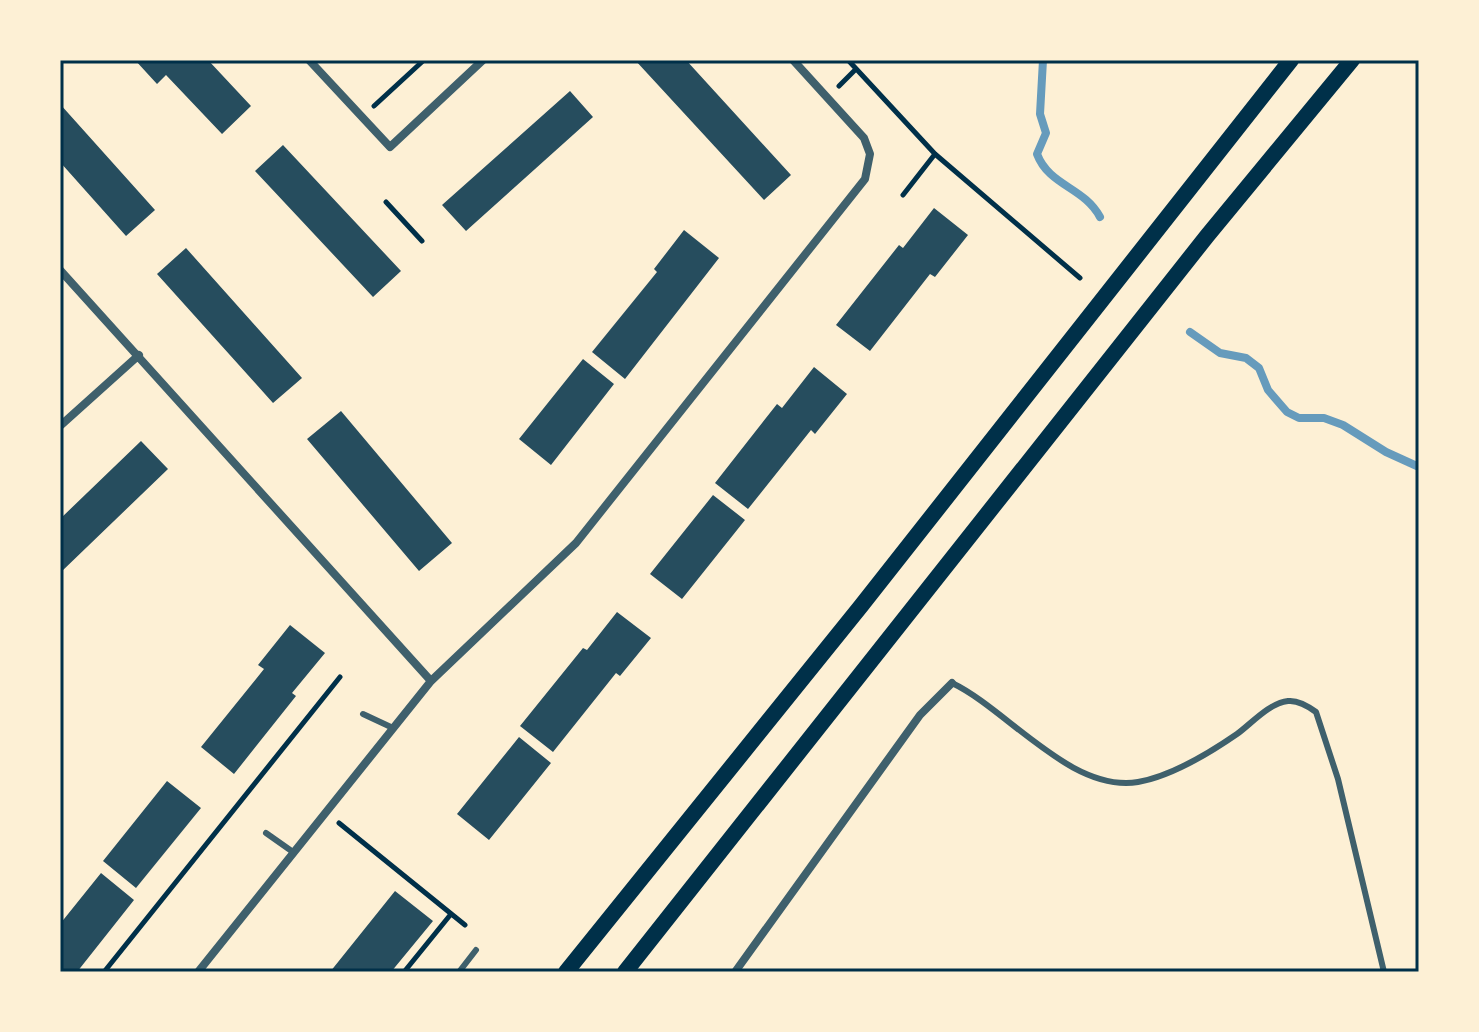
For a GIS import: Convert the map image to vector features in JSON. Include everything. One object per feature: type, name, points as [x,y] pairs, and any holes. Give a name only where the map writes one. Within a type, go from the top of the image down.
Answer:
[{"type":"main road","points":[[566,972],[861,606],[1291,60]]},
{"type":"main road","points":[[625,972],[1187,261],[1352,60]]},
{"type":"street","points":[[309,60],[390,147],[483,60]]},
{"type":"street","points":[[198,972],[431,681],[576,543],[865,179],[870,154],[864,138],[793,60]]},
{"type":"street","points":[[60,270],[431,681]]},
{"type":"street","points":[[60,426],[139,355]]},
{"type":"street","points":[[735,972],[920,715],[952,683]]},
{"type":"lane","points":[[952,683],[1064,762],[1100,779],[1136,782],[1171,772],[1205,753],[1272,707],[1288,701],[1307,705],[1316,712],[1338,779],[1384,972]]},
{"type":"lane","points":[[363,714],[393,728]]},
{"type":"lane","points":[[266,833],[293,852]]},
{"type":"lane","points":[[459,972],[476,950]]},
{"type":"path","points":[[373,106],[424,60]]},
{"type":"path","points":[[848,60],[935,154],[1080,278]]},
{"type":"path","points":[[839,86],[856,69]]},
{"type":"path","points":[[903,195],[935,154]]},
{"type":"path","points":[[386,202],[422,241]]},
{"type":"path","points":[[104,972],[340,677]]},
{"type":"path","points":[[337,821],[465,925]]},
{"type":"path","points":[[404,972],[451,914]]},
{"type":"building","points":[[135,60],[208,60],[251,106],[222,134],[166,75],[157,84]]},
{"type":"building","points":[[635,60],[686,60],[791,175],[764,200]]},
{"type":"building","points":[[570,91],[593,117],[466,231],[442,205]]},
{"type":"building","points":[[60,104],[155,210],[126,236],[60,162]]},
{"type":"building","points":[[283,145],[401,271],[373,297],[255,171]]},
{"type":"building","points":[[934,208],[968,235],[935,277],[930,274],[870,351],[836,325],[899,245],[903,248]]},
{"type":"building","points":[[684,230],[719,258],[625,379],[592,352],[657,272],[654,269]]},
{"type":"building","points":[[186,248],[302,378],[273,403],[157,274]]},
{"type":"building","points":[[583,359],[614,384],[551,465],[519,439]]},
{"type":"building","points":[[814,367],[847,394],[815,434],[811,430],[748,509],[715,483],[777,404],[782,408]]},
{"type":"building","points":[[341,411],[452,543],[419,571],[307,439]]},
{"type":"building","points":[[141,441],[168,469],[60,573],[60,519]]},
{"type":"building","points":[[713,495],[745,520],[682,599],[650,574]]},
{"type":"building","points":[[617,612],[651,638],[620,676],[616,673],[553,752],[520,726],[583,648],[587,650]]},
{"type":"building","points":[[290,625],[325,653],[292,693],[296,696],[234,774],[201,747],[264,669],[258,665]]},
{"type":"building","points":[[519,737],[551,763],[489,840],[457,814]]},
{"type":"building","points":[[167,781],[201,808],[136,888],[103,861]]},
{"type":"building","points":[[101,873],[134,900],[77,972],[60,972],[60,924]]},
{"type":"building","points":[[395,891],[433,921],[391,972],[330,972]]},
{"type":"waterway","points":[[1043,60],[1040,114],[1046,133],[1037,154],[1042,165],[1085,199],[1100,217]]},
{"type":"waterway","points":[[1190,332],[1220,353],[1246,358],[1259,368],[1268,390],[1287,412],[1299,418],[1324,418],[1343,425],[1386,452],[1419,467]]}]
